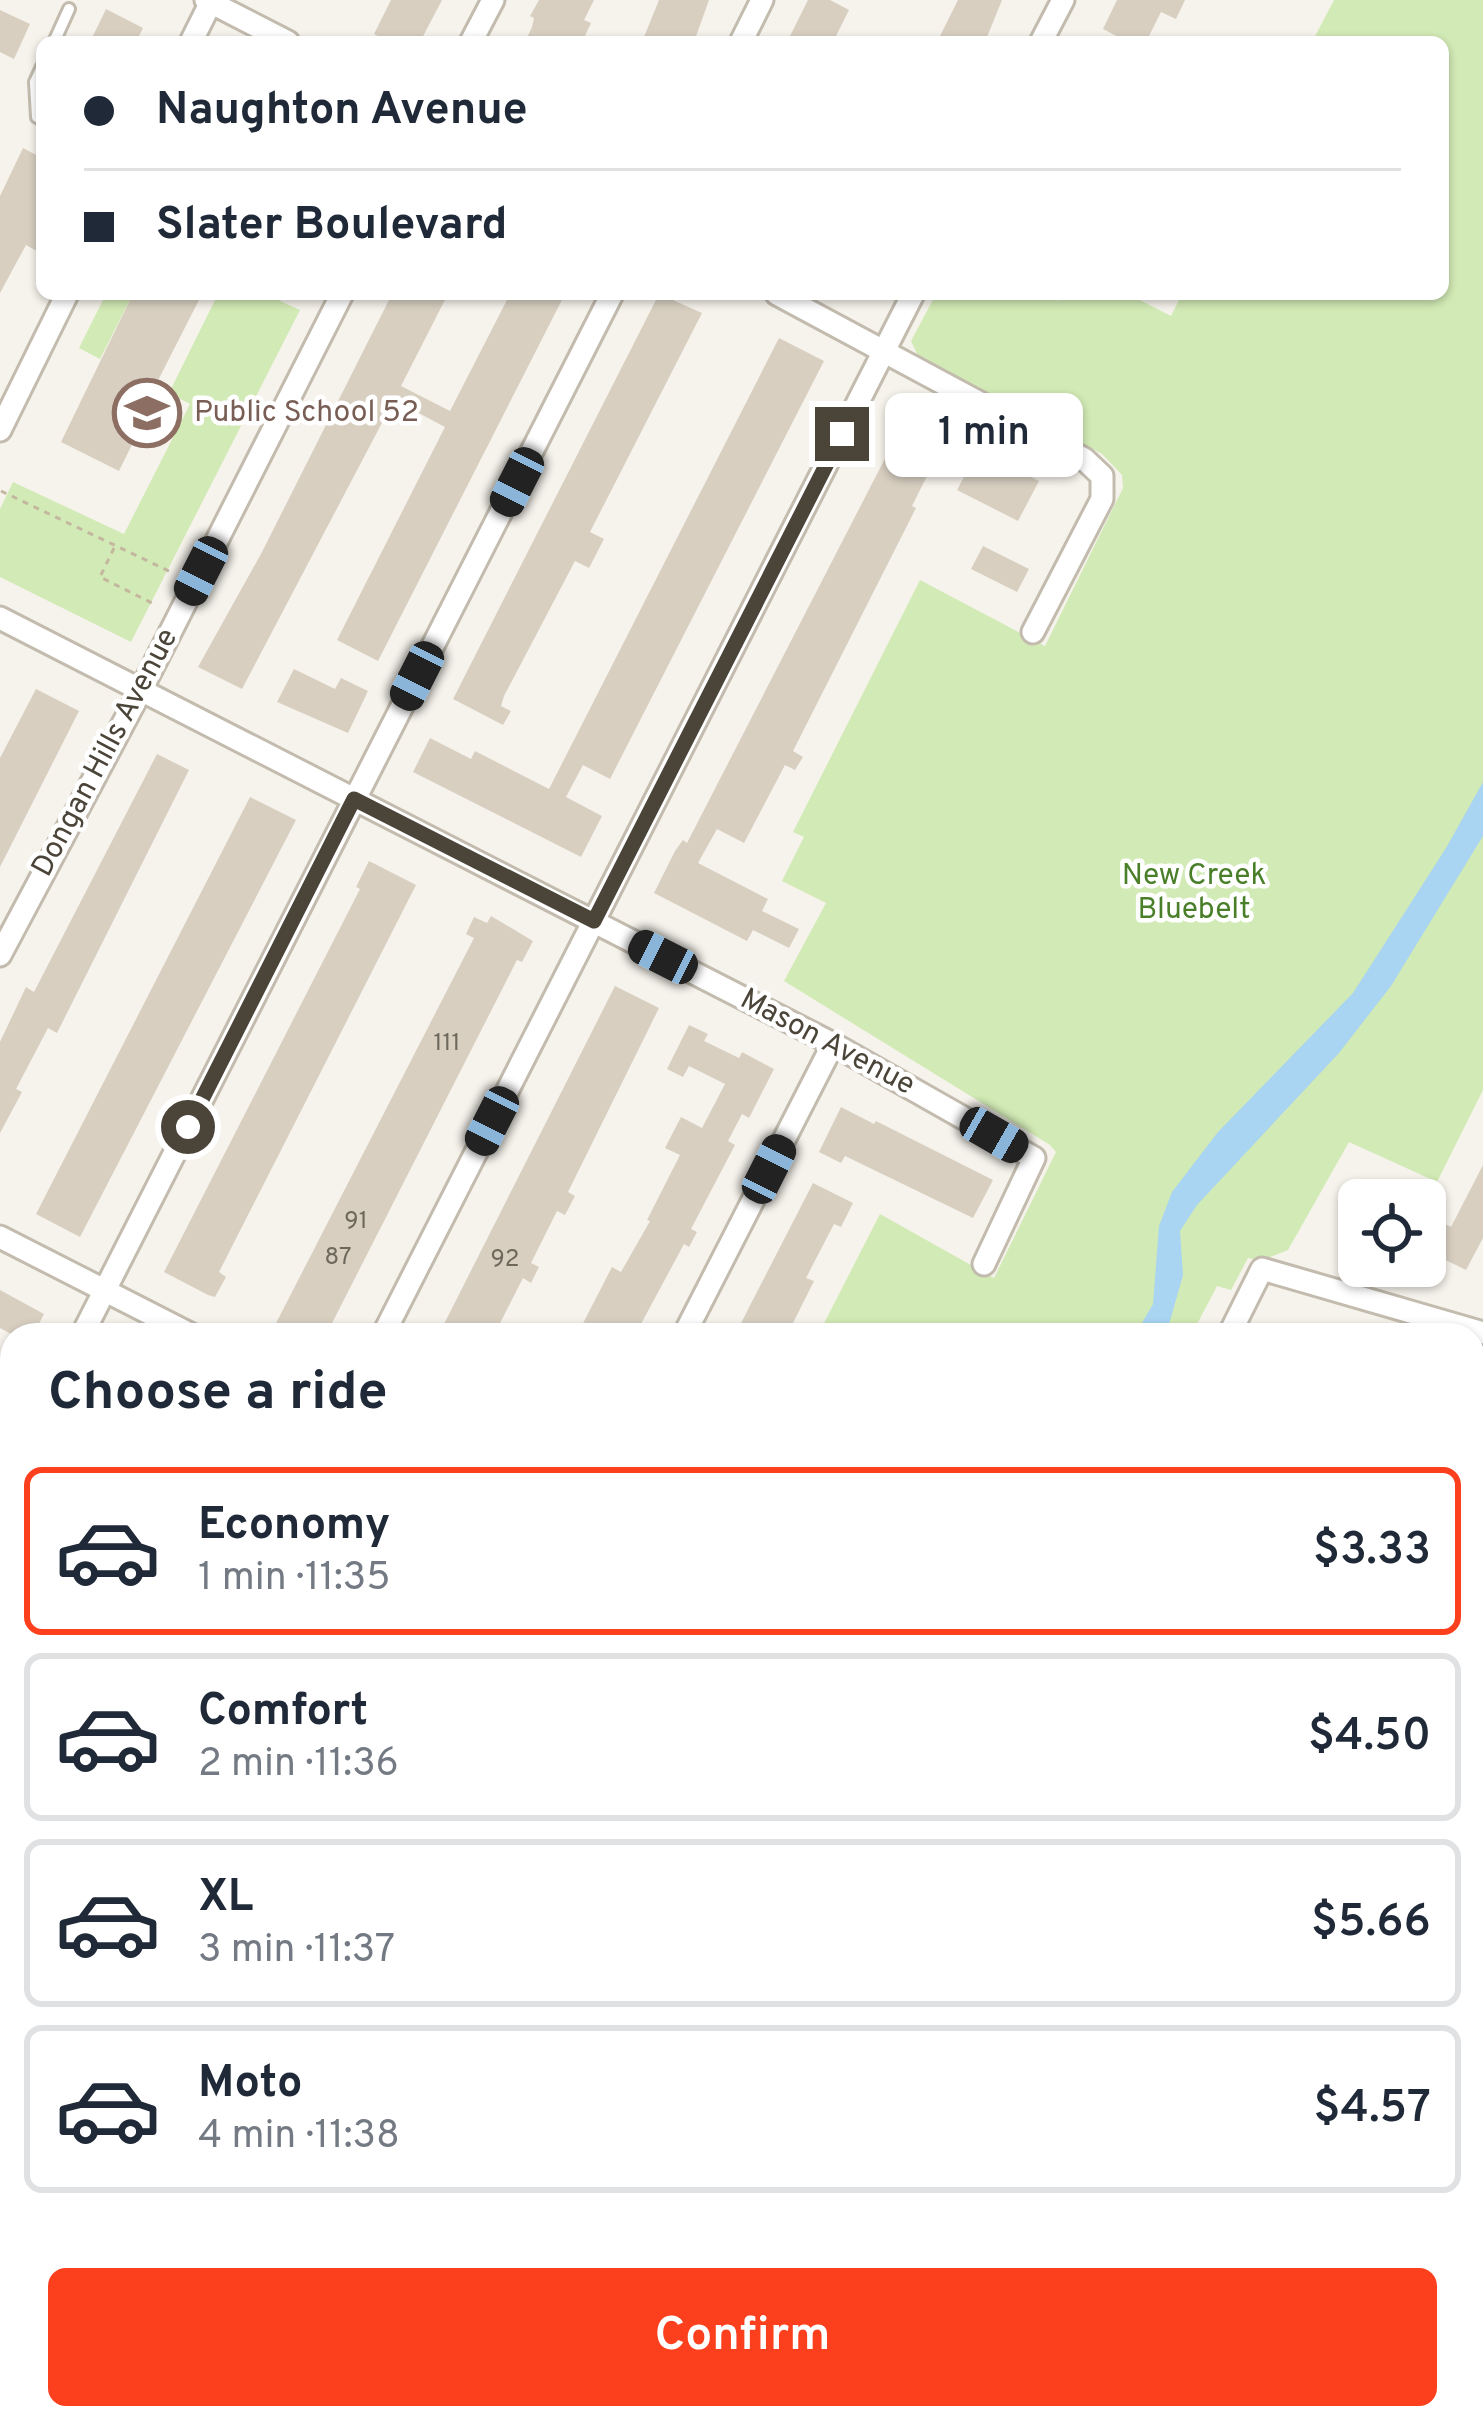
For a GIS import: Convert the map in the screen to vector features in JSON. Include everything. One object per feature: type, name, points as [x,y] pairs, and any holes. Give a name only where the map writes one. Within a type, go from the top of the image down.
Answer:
[{"type":"street","points":[[474,36],[493,0]]},
{"type":"street","points":[[744,36],[762,0]]},
{"type":"street","points":[[1044,36],[1063,0]]},
{"type":"street","points":[[194,36],[210,1],[277,36]]},
{"type":"street","points":[[0,430],[64,300]]},
{"type":"street","name":"Dongan Hills Avenue","points":[[0,955],[339,300]]},
{"type":"street","points":[[88,1323],[609,300]]},
{"type":"street","points":[[788,300],[1084,459],[1102,476],[1102,499],[1033,632]]},
{"type":"street","points":[[389,1323],[910,300]]},
{"type":"street","name":"Mason Avenue","points":[[0,619],[833,1044],[1034,1158],[984,1264]]},
{"type":"street","points":[[690,1323],[833,1044]]},
{"type":"street","points":[[0,1237],[169,1323]]},
{"type":"street","points":[[1235,1323],[1262,1269],[1448,1323]]},
{"type":"lane","points":[[57,36],[69,9]]},
{"type":"path","points":[[1,491],[173,573]]},
{"type":"path","points":[[115,546],[100,577],[157,605]]},
{"type":"green space","name":"New Creek Bluebelt","points":[[1334,0],[1483,0],[1483,1090],[1438,1179],[1349,1142],[1288,1250],[1260,1261],[1248,1258],[1231,1290],[1217,1286],[1198,1323],[824,1323],[880,1214],[994,1278],[1056,1152],[784,981],[826,903],[782,881],[804,837],[793,832],[920,580],[1045,646],[1123,488],[1122,475],[1102,454],[918,356],[911,341],[933,300],[1140,300],[1171,316],[1179,300],[1449,300],[1449,36],[1315,36]]},
{"type":"green space","points":[[103,300],[130,300],[100,359],[79,348]]},
{"type":"green space","points":[[215,300],[280,300],[300,310],[131,642],[0,577],[0,509],[13,482],[124,534],[190,404],[169,393]]},
{"type":"water","points":[[1483,782],[1483,836],[1391,986],[1339,1053],[1197,1205],[1180,1231],[1183,1275],[1169,1323],[1142,1323],[1153,1304],[1159,1226],[1172,1192],[1218,1132],[1353,993]]},
{"type":"building","points":[[391,0],[442,0],[423,36],[374,34]]},
{"type":"building","points":[[539,0],[594,0],[584,20],[591,23],[585,36],[528,36],[534,18],[530,16]]},
{"type":"building","points":[[659,0],[709,0],[696,36],[644,36]]},
{"type":"building","points":[[808,0],[830,0],[849,10],[836,36],[790,36]]},
{"type":"building","points":[[958,0],[1002,0],[987,36],[940,36]]},
{"type":"building","points":[[1117,0],[1185,0],[1176,19],[1161,12],[1149,36],[1116,36],[1103,29]]},
{"type":"building","points":[[106,9],[143,28],[139,36],[93,36]]},
{"type":"building","points":[[0,10],[30,24],[14,59],[0,52]]},
{"type":"building","points":[[23,148],[36,155],[36,251],[26,245],[0,293],[0,196]]},
{"type":"building","points":[[130,300],[199,300],[146,404],[151,406],[119,471],[61,442]]},
{"type":"building","points":[[389,300],[445,300],[401,386],[450,411],[507,300],[562,300],[378,661],[337,640],[445,427],[394,400],[242,689],[198,667],[262,552]]},
{"type":"building","points":[[656,300],[673,300],[702,313],[590,532],[604,539],[589,568],[575,561],[504,696],[501,706],[511,711],[503,725],[453,699]]},
{"type":"building","points":[[779,338],[824,361],[610,779],[583,765],[566,797],[602,816],[581,857],[413,772],[430,738],[471,759],[475,751],[549,789]]},
{"type":"building","points":[[912,406],[952,426],[912,506],[916,508],[793,751],[803,757],[795,770],[785,765],[744,843],[717,829],[698,863],[768,899],[762,911],[799,929],[789,948],[753,930],[747,941],[654,893],[675,851],[683,840],[687,843]]},
{"type":"building","points":[[978,450],[1039,481],[1018,521],[957,490]]},
{"type":"building","points":[[983,546],[1029,569],[1017,592],[971,569]]},
{"type":"building","points":[[294,669],[335,689],[341,678],[368,691],[348,733],[277,702]]},
{"type":"building","points":[[36,689],[79,711],[0,867],[0,758]]},
{"type":"building","points":[[157,754],[189,770],[57,1033],[48,1028],[16,1089],[22,1092],[0,1133],[0,1042],[26,987],[34,992]]},
{"type":"building","points":[[250,797],[296,820],[80,1237],[36,1214]]},
{"type":"building","points":[[369,861],[416,885],[219,1272],[226,1277],[215,1297],[208,1295],[164,1272],[360,889],[356,887]]},
{"type":"building","points":[[491,916],[533,941],[522,962],[517,960],[332,1323],[276,1323],[474,938],[466,934],[474,917],[487,923]]},
{"type":"building","points":[[615,986],[659,1008],[568,1192],[575,1196],[565,1215],[557,1211],[531,1263],[539,1267],[531,1283],[523,1278],[500,1323],[445,1323]]},
{"type":"building","points":[[689,1025],[708,1034],[704,1041],[739,1058],[742,1052],[774,1069],[749,1118],[742,1114],[728,1141],[735,1145],[691,1229],[697,1232],[689,1247],[684,1244],[642,1323],[583,1323],[612,1267],[621,1272],[650,1221],[680,1155],[665,1148],[681,1117],[702,1128],[725,1084],[689,1066],[683,1077],[667,1069]]},
{"type":"building","points":[[841,1107],[993,1180],[973,1218],[845,1156],[841,1163],[819,1152]]},
{"type":"building","points":[[1483,1165],[1483,1238],[1466,1270],[1446,1260],[1446,1225],[1451,1227]]},
{"type":"building","points":[[813,1183],[853,1203],[841,1227],[834,1224],[806,1278],[814,1281],[793,1323],[741,1323]]},
{"type":"building","points":[[0,1290],[44,1314],[39,1323],[0,1323]]},
{"type":"place","name":"Public School 52","points":[[147,413]]},
{"type":"route","points":[[188,1127],[354,799],[594,921],[842,434]]}]
